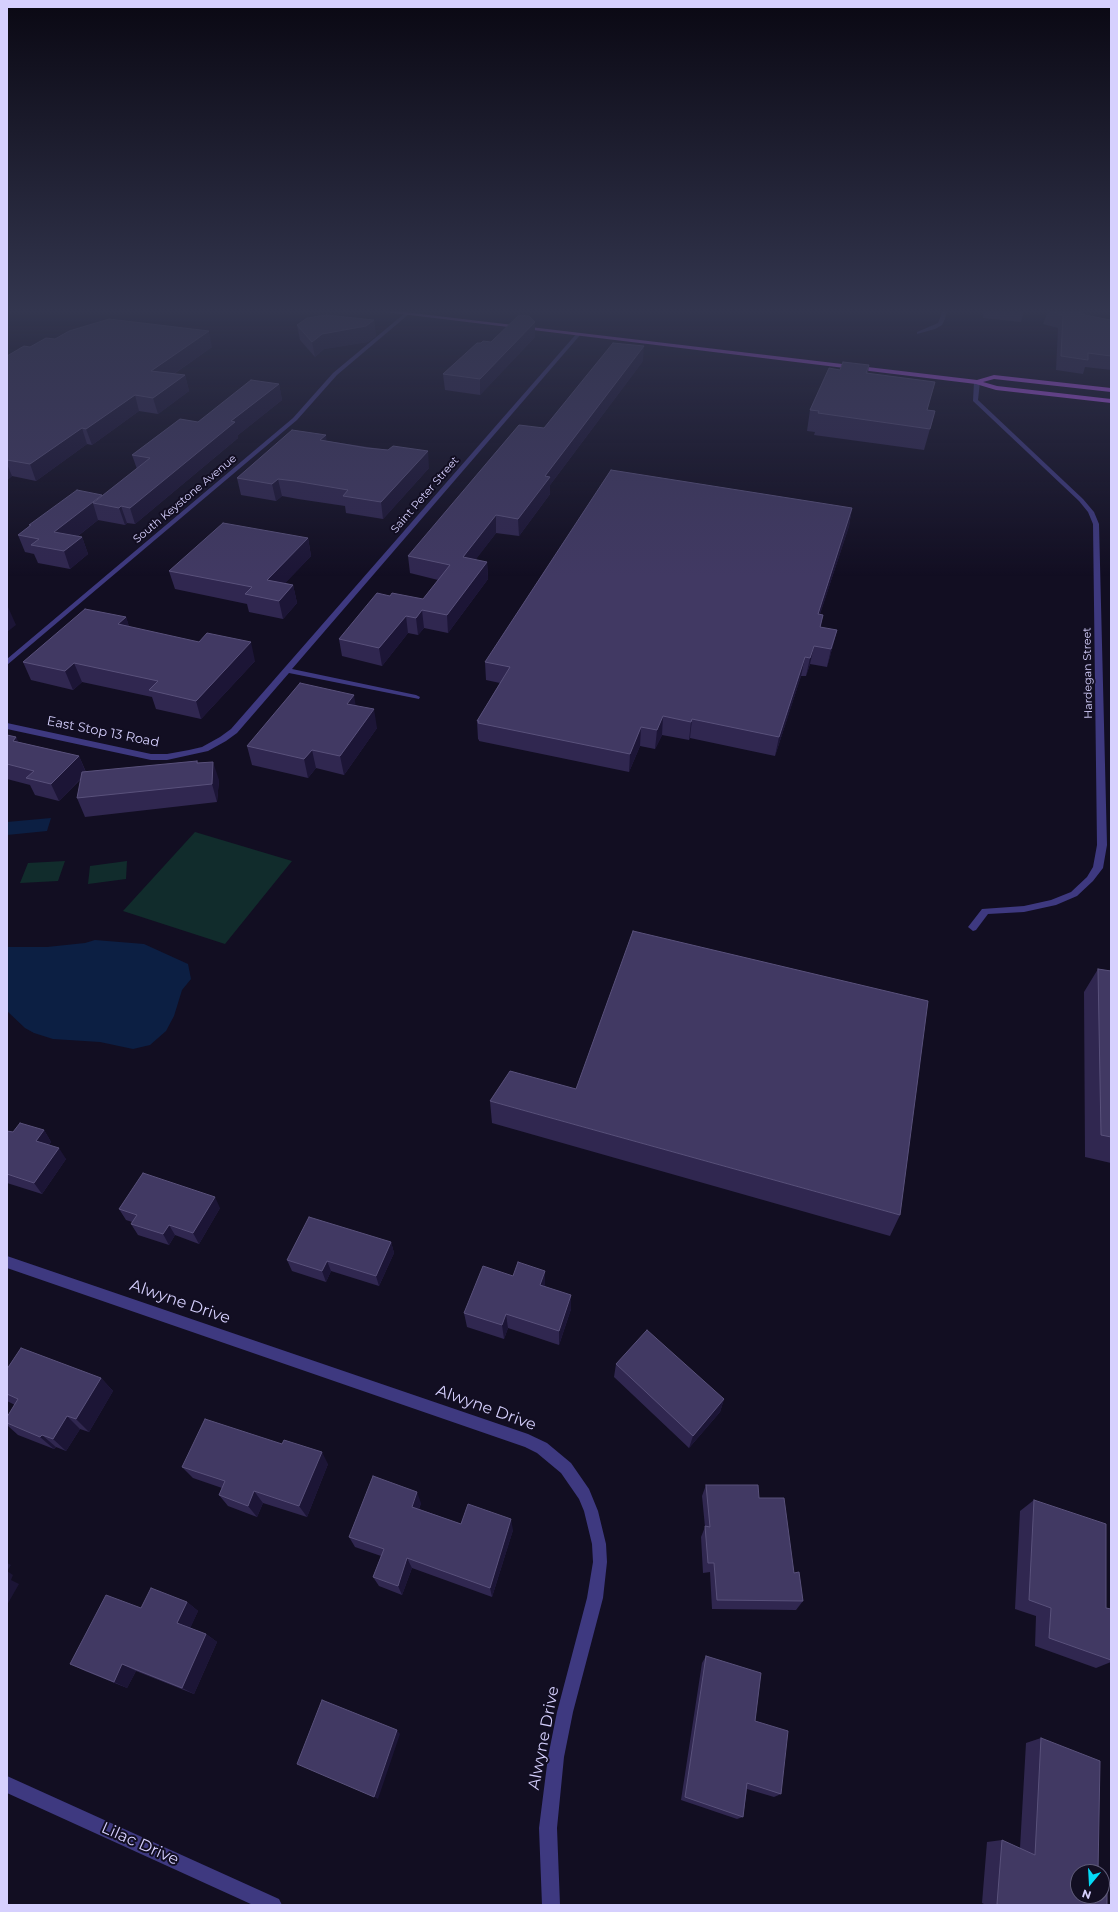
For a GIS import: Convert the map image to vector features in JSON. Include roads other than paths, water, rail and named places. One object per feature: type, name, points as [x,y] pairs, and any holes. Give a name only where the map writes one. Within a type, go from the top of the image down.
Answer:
[{"type":"main road","points":[[1095,399],[1111,401]]},
{"type":"street","name":"South Keystone Avenue","points":[[7,663],[290,423],[312,399]]},
{"type":"street","name":"Saint Peter Street","points":[[195,752],[214,745],[230,734],[522,399]]},
{"type":"street","name":"Hardegan Street","points":[[973,927],[985,911],[1024,909],[1053,903],[1081,888],[1098,868],[1102,852],[1096,524],[1091,512],[1081,500],[975,399]]},
{"type":"street","points":[[286,670],[416,697]]},
{"type":"street","name":"East Stop 13 Road","points":[[7,726],[151,757],[167,757],[195,752]]},
{"type":"street","points":[[1101,802],[1111,804]]},
{"type":"street","name":"Alwyne Drive","points":[[7,1262],[528,1441],[542,1448],[566,1468],[584,1494],[591,1511],[599,1544],[600,1562],[595,1598],[565,1712],[554,1771],[548,1828],[551,1905]]},
{"type":"street","name":"Lilac Drive","points":[[7,1784],[273,1905]]},
{"type":"water","points":[[51,818],[47,831],[7,835],[7,822]]},
{"type":"water","points":[[95,940],[144,944],[188,964],[191,979],[182,990],[174,1016],[166,1031],[150,1045],[133,1049],[100,1042],[53,1039],[34,1033],[25,1028],[7,1011],[7,947],[47,947],[85,943]]}]
